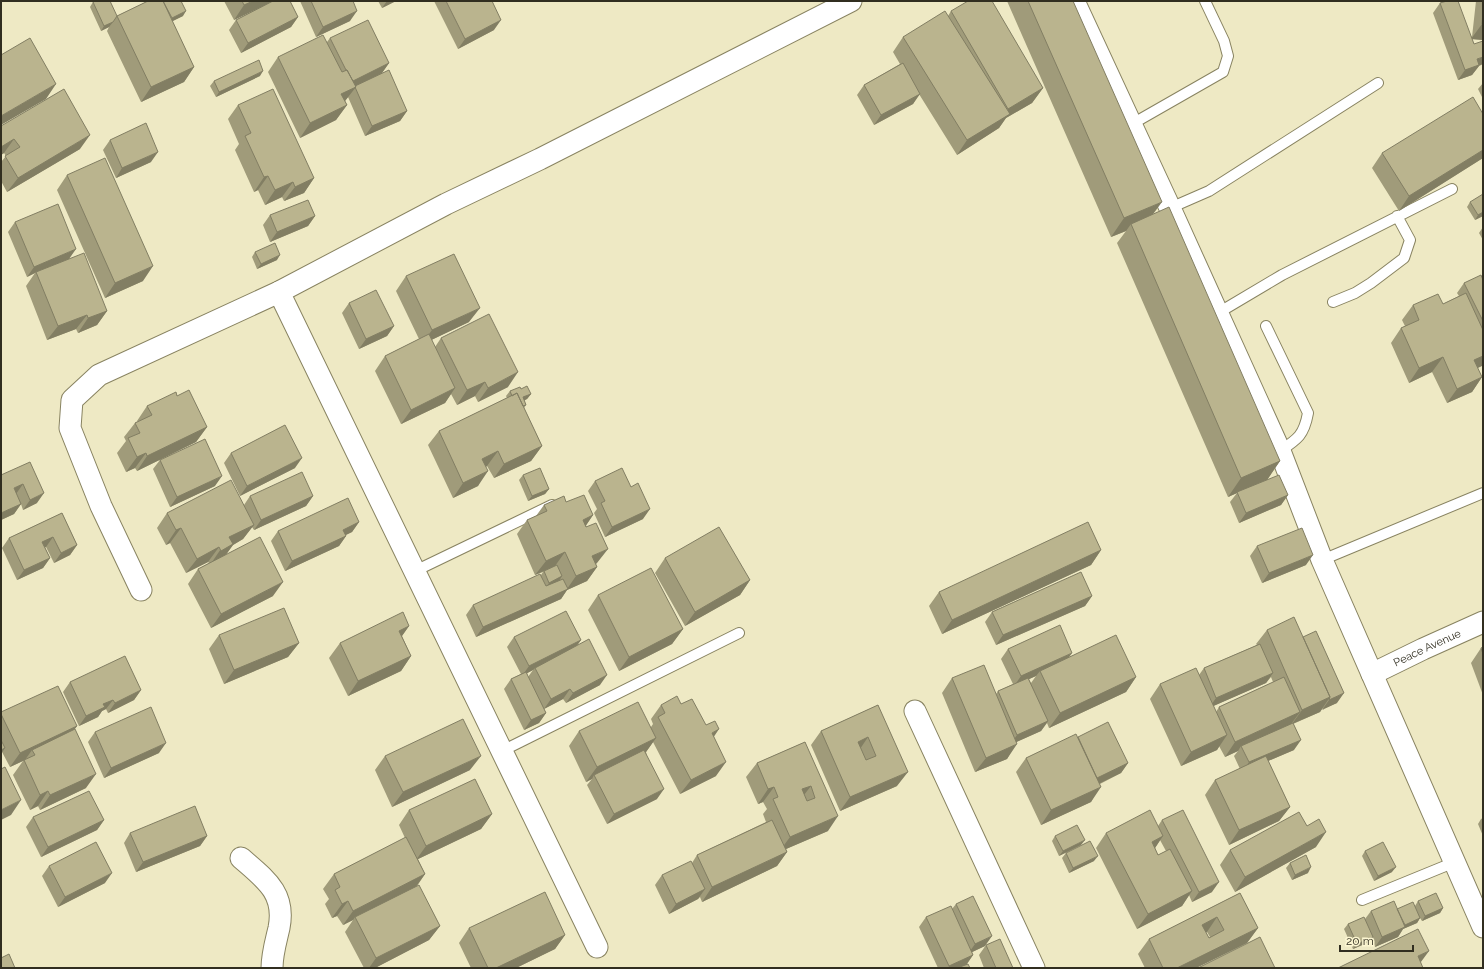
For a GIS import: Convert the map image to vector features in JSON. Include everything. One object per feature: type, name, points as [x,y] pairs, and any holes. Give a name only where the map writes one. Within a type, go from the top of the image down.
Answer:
[{"type":"street","points":[[141,590],[101,506],[70,428],[72,400],[99,375],[279,292],[446,204],[540,159],[851,1]]},
{"type":"street","points":[[1074,1],[1132,124],[1280,451],[1322,560],[1483,927]]},
{"type":"street","points":[[279,292],[597,947]]},
{"type":"street","name":"Peace Avenue","points":[[1372,674],[1483,622]]},
{"type":"street","points":[[915,711],[1034,968]]},
{"type":"street","points":[[241,858],[274,890],[281,909],[272,960],[272,968]]},
{"type":"lane","points":[[1132,124],[1223,72],[1228,56],[1224,41],[1205,1]]},
{"type":"lane","points":[[1170,208],[1209,191],[1378,83]]},
{"type":"lane","points":[[1218,313],[1282,275],[1452,189]]},
{"type":"lane","points":[[1333,302],[1371,283],[1404,258],[1410,240],[1397,216]]},
{"type":"lane","points":[[1266,326],[1308,413],[1305,427],[1296,440],[1280,451]]},
{"type":"lane","points":[[1322,560],[1483,493]]},
{"type":"lane","points":[[415,571],[559,502]]},
{"type":"lane","points":[[502,751],[739,633]]},
{"type":"lane","points":[[1362,900],[1455,862]]},
{"type":"building","points":[[110,1],[117,16],[113,22],[104,26],[93,2]]},
{"type":"building","points":[[148,1],[163,1],[194,67],[151,87],[117,16]]},
{"type":"building","points":[[163,1],[181,1],[186,11],[172,18]]},
{"type":"building","points":[[242,1],[253,1],[244,5]]},
{"type":"building","points":[[273,1],[290,1],[298,17],[248,43],[236,20]]},
{"type":"building","points":[[311,1],[353,1],[357,11],[323,27]]},
{"type":"building","points":[[446,1],[492,1],[501,20],[465,39]]},
{"type":"building","points":[[968,1],[992,1],[1043,88],[1008,109],[951,11]]},
{"type":"building","points":[[1028,1],[1073,1],[1162,202],[1124,218]]},
{"type":"building","points":[[1447,1],[1458,1],[1474,44],[1483,41],[1483,57],[1477,59],[1479,65],[1465,70],[1440,3]]},
{"type":"building","points":[[945,11],[1010,114],[967,140],[903,37]]},
{"type":"building","points":[[368,20],[389,63],[353,81],[330,38]]},
{"type":"building","points":[[323,35],[342,72],[347,70],[356,87],[341,94],[347,105],[310,123],[278,57]]},
{"type":"building","points":[[30,38],[56,84],[1,116],[1,55]]},
{"type":"building","points":[[259,60],[263,71],[219,92],[214,81]]},
{"type":"building","points":[[903,63],[920,94],[881,115],[864,85]]},
{"type":"building","points":[[389,70],[407,111],[372,126],[355,86]]},
{"type":"building","points":[[64,89],[90,135],[18,178],[5,156],[20,147],[14,139],[1,147],[1,126]]},
{"type":"building","points":[[273,89],[314,178],[295,187],[293,182],[275,190],[268,176],[264,177],[245,136],[251,133],[238,105]]},
{"type":"building","points":[[1473,97],[1483,114],[1483,150],[1409,196],[1382,153]]},
{"type":"building","points":[[146,123],[158,152],[122,168],[110,140]]},
{"type":"building","points":[[105,158],[153,266],[115,283],[67,175]]},
{"type":"building","points":[[1483,194],[1483,212],[1478,215],[1470,202]]},
{"type":"building","points":[[308,200],[315,216],[277,232],[270,215]]},
{"type":"building","points":[[58,204],[76,249],[34,267],[15,222]]},
{"type":"building","points":[[1169,207],[1280,461],[1241,478],[1131,224]]},
{"type":"building","points":[[275,243],[280,255],[261,264],[255,252]]},
{"type":"building","points":[[84,253],[107,311],[88,318],[87,315],[58,326],[36,272]]},
{"type":"building","points":[[454,254],[480,308],[432,330],[406,276]]},
{"type":"building","points":[[1481,275],[1483,280],[1483,321],[1464,283]]},
{"type":"building","points":[[376,290],[394,326],[366,339],[349,303]]},
{"type":"building","points":[[1466,293],[1483,330],[1483,356],[1474,360],[1482,377],[1457,389],[1443,357],[1419,368],[1401,328],[1419,320],[1413,305],[1438,294],[1443,304]]},
{"type":"building","points":[[489,314],[518,372],[488,388],[485,382],[467,390],[441,338]]},
{"type":"building","points":[[429,334],[455,388],[411,410],[385,356]]},
{"type":"building","points":[[527,386],[531,394],[523,397],[526,405],[523,406],[517,393],[512,396],[510,391]]},
{"type":"building","points":[[189,390],[207,427],[147,456],[146,453],[137,457],[128,438],[140,433],[135,423],[152,415],[147,406],[176,392],[177,396]]},
{"type":"building","points":[[517,393],[542,446],[504,464],[498,451],[482,459],[488,471],[463,483],[439,431]]},
{"type":"building","points":[[285,425],[302,458],[247,486],[231,453]]},
{"type":"building","points":[[205,439],[222,476],[177,497],[160,460]]},
{"type":"building","points":[[30,462],[44,493],[30,500],[23,484],[14,488],[21,504],[1,513],[1,475]]},
{"type":"building","points":[[540,468],[549,489],[532,496],[523,475]]},
{"type":"building","points":[[622,468],[631,487],[638,483],[650,509],[612,527],[601,503],[605,501],[595,481]]},
{"type":"building","points":[[302,472],[313,496],[261,520],[250,496]]},
{"type":"building","points":[[1279,475],[1288,495],[1246,513],[1237,492]]},
{"type":"building","points":[[231,480],[254,525],[229,537],[233,544],[221,551],[219,547],[197,559],[181,528],[176,530],[167,513]]},
{"type":"building","points":[[584,495],[593,515],[583,520],[586,527],[596,523],[608,549],[592,556],[597,567],[576,576],[565,552],[546,561],[527,520],[547,511],[544,505],[564,496],[566,502]]},
{"type":"building","points":[[348,498],[359,522],[343,530],[346,536],[292,561],[278,531]]},
{"type":"building","points":[[62,513],[77,545],[61,553],[53,537],[42,542],[50,558],[24,570],[9,538]]},
{"type":"building","points":[[1088,522],[1101,550],[952,620],[939,592]]},
{"type":"building","points":[[719,527],[750,580],[695,612],[665,558]]},
{"type":"building","points":[[1302,528],[1313,555],[1269,573],[1257,546]]},
{"type":"building","points":[[260,537],[283,582],[221,614],[198,569]]},
{"type":"building","points":[[557,565],[562,576],[549,583],[544,571]]},
{"type":"building","points":[[651,568],[683,629],[629,657],[598,595]]},
{"type":"building","points":[[1081,572],[1092,596],[1003,635],[992,612]]},
{"type":"building","points":[[540,574],[546,586],[563,579],[568,589],[483,627],[473,605]]},
{"type":"building","points":[[284,608],[299,643],[234,670],[219,635]]},
{"type":"building","points":[[566,611],[581,640],[529,666],[514,637]]},
{"type":"building","points":[[403,612],[409,626],[399,631],[411,656],[358,681],[340,643]]},
{"type":"building","points":[[1294,617],[1330,697],[1302,710],[1267,630]]},
{"type":"building","points":[[1060,625],[1072,653],[1021,676],[1008,649]]},
{"type":"building","points":[[1316,631],[1344,693],[1329,700],[1330,697],[1303,637]]},
{"type":"building","points":[[1116,635],[1136,677],[1060,713],[1040,671]]},
{"type":"building","points":[[589,639],[607,675],[573,693],[570,689],[551,699],[535,668]]},
{"type":"building","points":[[1260,644],[1273,673],[1216,698],[1204,668]]},
{"type":"building","points":[[125,656],[141,690],[115,703],[113,700],[103,704],[105,707],[86,716],[70,682]]},
{"type":"building","points":[[984,665],[1017,744],[986,758],[952,678]]},
{"type":"building","points":[[1196,668],[1227,735],[1191,752],[1160,684]]},
{"type":"building","points":[[526,672],[546,713],[531,720],[511,679]]},
{"type":"building","points":[[1284,677],[1300,712],[1235,742],[1219,707]]},
{"type":"building","points":[[1028,678],[1048,721],[1017,735],[998,691]]},
{"type":"building","points":[[58,686],[77,726],[20,753],[1,712]]},
{"type":"building","points":[[677,696],[681,704],[692,699],[706,725],[715,721],[719,729],[712,733],[726,762],[691,780],[658,717],[665,713],[661,705]]},
{"type":"building","points":[[638,702],[656,738],[597,767],[579,731]]},
{"type":"building","points":[[878,705],[908,772],[850,797],[821,731]],"holes":[[[868,737],[876,756],[866,760],[858,742]]]},
{"type":"building","points":[[151,707],[166,743],[111,768],[95,732]]},
{"type":"building","points":[[463,719],[481,756],[403,792],[385,756]]},
{"type":"building","points":[[1108,722],[1128,763],[1097,778],[1078,737]]},
{"type":"building","points":[[1293,723],[1301,740],[1249,762],[1241,746]]},
{"type":"building","points":[[75,729],[96,774],[50,795],[48,791],[40,795],[24,760],[35,755],[32,750]]},
{"type":"building","points":[[1076,734],[1101,787],[1051,810],[1026,758]]},
{"type":"building","points":[[1,740],[5,748],[1,750]]},
{"type":"building","points":[[805,742],[838,816],[790,837],[773,799],[778,797],[774,787],[768,789],[757,763]],"holes":[[[811,786],[815,798],[807,801],[802,789]]]},
{"type":"building","points":[[644,750],[664,789],[614,814],[594,775]]},
{"type":"building","points":[[1266,756],[1290,807],[1239,830],[1215,780]]},
{"type":"building","points":[[5,767],[21,800],[1,810],[1,769]]},
{"type":"building","points":[[475,779],[492,814],[426,846],[409,810]]},
{"type":"building","points":[[89,791],[104,820],[48,847],[33,817]]},
{"type":"building","points":[[195,806],[207,836],[143,862],[130,833]]},
{"type":"building","points":[[1150,810],[1163,836],[1152,842],[1158,855],[1170,849],[1192,891],[1148,914],[1106,833]]},
{"type":"building","points":[[1183,810],[1219,882],[1199,892],[1162,820]]},
{"type":"building","points":[[1299,812],[1307,826],[1319,819],[1326,832],[1245,877],[1230,850]]},
{"type":"building","points":[[772,820],[787,852],[712,887],[697,855]]},
{"type":"building","points":[[1077,825],[1085,840],[1063,851],[1055,836]]},
{"type":"building","points":[[406,837],[425,874],[353,911],[348,901],[342,904],[335,890],[340,887],[334,874]]},
{"type":"building","points":[[1090,841],[1098,856],[1073,868],[1066,853]]},
{"type":"building","points":[[96,842],[112,873],[65,897],[49,866]]},
{"type":"building","points":[[1383,842],[1396,867],[1378,876],[1365,851]]},
{"type":"building","points":[[1306,855],[1311,867],[1295,875],[1290,863]]},
{"type":"building","points":[[691,861],[705,889],[676,904],[662,875]]},
{"type":"building","points":[[419,885],[440,926],[376,958],[355,917]]},
{"type":"building","points":[[545,892],[565,935],[496,968],[488,968],[469,928]]},
{"type":"building","points":[[1240,893],[1258,928],[1177,968],[1163,968],[1149,939]],"holes":[[[1217,917],[1224,930],[1209,938],[1202,925]]]},
{"type":"building","points":[[1436,893],[1443,908],[1425,916],[1418,901]]},
{"type":"building","points":[[973,896],[992,936],[975,944],[956,904]]},
{"type":"building","points":[[1394,901],[1405,927],[1382,937],[1371,911]]},
{"type":"building","points":[[1413,902],[1420,918],[1405,925],[1397,909]]},
{"type":"building","points":[[951,906],[973,955],[949,966],[926,917]]},
{"type":"building","points":[[1364,917],[1373,937],[1357,944],[1348,924]]},
{"type":"building","points":[[1418,929],[1429,951],[1418,956],[1423,968],[1338,968]]},
{"type":"building","points":[[1260,937],[1275,968],[1198,968]]},
{"type":"building","points":[[1000,939],[1013,968],[996,968],[986,945]]},
{"type":"building","points":[[9,954],[15,968],[1,968],[1,958]]},
{"type":"building","points":[[968,964],[970,968],[957,968]]}]
